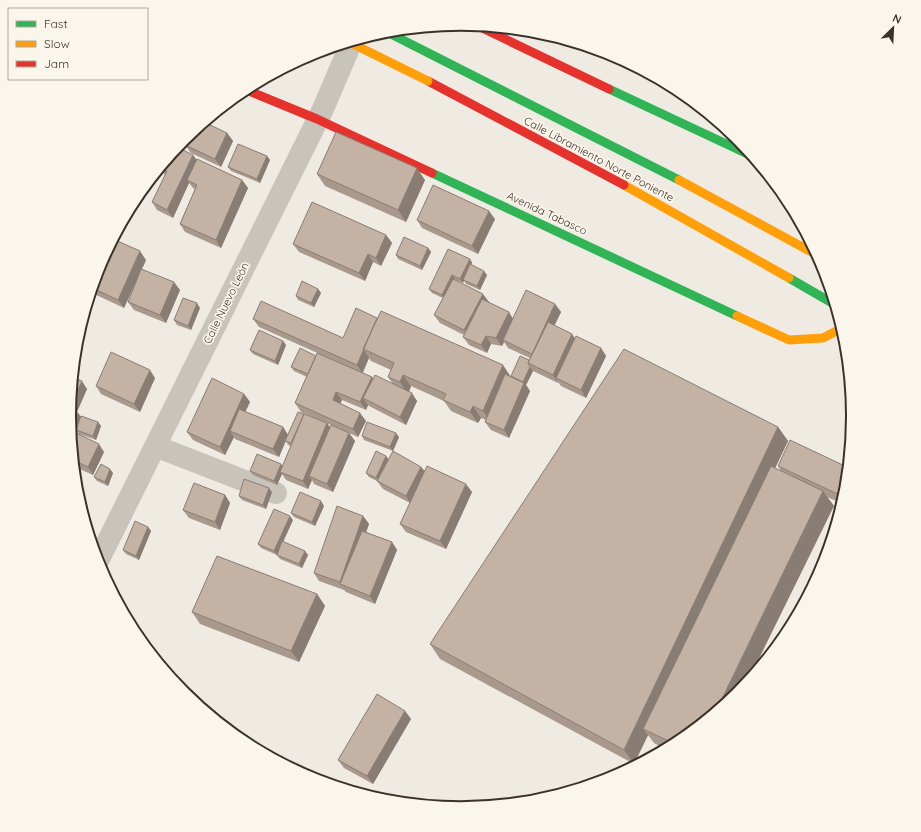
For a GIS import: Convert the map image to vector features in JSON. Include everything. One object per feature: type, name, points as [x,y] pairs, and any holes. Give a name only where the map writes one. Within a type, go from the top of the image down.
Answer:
[{"type":"main road","points":[[489,32],[738,149]]},
{"type":"main road","name":"Calle Libramiento Norte Poniente","points":[[395,36],[702,191],[808,250]]},
{"type":"main road","name":"Calle Libramiento Norte Poniente","points":[[357,45],[653,200],[827,300]]},
{"type":"main road","name":"Avenida Tabasco","points":[[253,93],[317,119],[789,340],[823,338],[836,331]]},
{"type":"street","name":"Calle Nuevo León","points":[[101,553],[317,119],[349,48]]},
{"type":"street","points":[[155,446],[276,493]]},
{"type":"building","points":[[210,125],[227,133],[215,159],[186,146]]},
{"type":"building","points":[[336,132],[417,168],[398,210],[317,174]]},
{"type":"building","points":[[238,144],[267,156],[257,179],[228,167]]},
{"type":"building","points":[[183,150],[193,155],[167,210],[152,202],[167,171],[165,170]]},
{"type":"building","points":[[197,159],[242,180],[216,240],[180,224],[197,185],[187,180]]},
{"type":"building","points":[[433,185],[489,211],[472,246],[417,220]]},
{"type":"building","points":[[312,202],[386,235],[376,258],[368,254],[359,273],[293,244]]},
{"type":"building","points":[[404,237],[428,248],[420,266],[396,255]]},
{"type":"building","points":[[118,241],[140,251],[118,300],[97,290]]},
{"type":"building","points":[[448,249],[470,259],[460,279],[452,275],[442,295],[429,289]]},
{"type":"building","points":[[470,264],[484,271],[477,286],[463,280]]},
{"type":"building","points":[[141,269],[174,282],[160,315],[128,302]]},
{"type":"building","points":[[453,279],[483,294],[464,330],[434,315]]},
{"type":"building","points":[[302,281],[318,289],[311,303],[296,296]]},
{"type":"building","points":[[526,290],[555,304],[532,354],[503,340]]},
{"type":"building","points":[[183,298],[197,303],[188,326],[174,320]]},
{"type":"building","points":[[482,299],[509,312],[496,338],[486,336],[481,345],[463,337]]},
{"type":"building","points":[[261,301],[343,338],[356,308],[377,318],[357,365],[253,319]]},
{"type":"building","points":[[381,311],[503,365],[483,411],[473,406],[470,412],[443,400],[446,394],[403,375],[400,382],[388,377],[394,363],[363,349]]},
{"type":"building","points":[[548,322],[572,334],[553,375],[528,363]]},
{"type":"building","points":[[259,330],[283,341],[275,361],[250,350]]},
{"type":"building","points":[[576,336],[601,348],[581,390],[556,378]]},
{"type":"building","points":[[300,348],[316,356],[308,374],[291,367]]},
{"type":"building","points":[[624,349],[778,427],[624,750],[430,644]]},
{"type":"building","points":[[111,352],[150,370],[134,404],[96,386]]},
{"type":"building","points":[[317,353],[372,377],[360,402],[336,392],[333,400],[360,413],[353,429],[295,403]]},
{"type":"building","points":[[520,356],[529,360],[528,363],[530,367],[523,382],[511,376]]},
{"type":"building","points":[[505,374],[524,383],[504,430],[485,422]]},
{"type":"building","points":[[375,375],[412,393],[400,417],[363,398]]},
{"type":"building","points":[[212,378],[244,394],[220,447],[187,432]]},
{"type":"building","points":[[77,379],[82,381],[76,395]]},
{"type":"building","points":[[239,409],[283,427],[273,449],[230,431]]},
{"type":"building","points":[[298,412],[304,414],[291,443],[285,441]]},
{"type":"building","points":[[304,414],[327,423],[303,481],[280,472]]},
{"type":"building","points":[[81,416],[98,422],[93,436],[76,430]]},
{"type":"building","points":[[367,422],[396,433],[390,447],[362,436]]},
{"type":"building","points":[[331,425],[349,433],[327,484],[309,476]]},
{"type":"building","points":[[76,433],[99,444],[88,467],[79,463]]},
{"type":"building","points":[[790,440],[842,465],[837,494],[778,466]]},
{"type":"building","points":[[376,451],[386,456],[376,478],[366,473]]},
{"type":"building","points":[[393,451],[421,467],[406,496],[377,481]]},
{"type":"building","points":[[257,454],[281,464],[274,481],[250,471]]},
{"type":"building","points":[[101,464],[110,469],[105,482],[94,477]]},
{"type":"building","points":[[427,466],[466,484],[440,541],[400,524]]},
{"type":"building","points":[[771,466],[823,491],[723,697],[695,721],[667,740],[643,729]]},
{"type":"building","points":[[244,479],[269,488],[263,505],[239,496]]},
{"type":"building","points":[[194,483],[225,495],[215,522],[183,510]]},
{"type":"building","points":[[300,492],[321,501],[312,522],[291,513]]},
{"type":"building","points":[[337,506],[363,516],[340,582],[314,573]]},
{"type":"building","points":[[274,509],[290,516],[274,551],[258,544]]},
{"type":"building","points":[[135,521],[148,527],[136,556],[123,550]]},
{"type":"building","points":[[362,531],[392,542],[370,596],[340,584]]},
{"type":"building","points":[[282,541],[305,551],[299,564],[277,555]]},
{"type":"building","points":[[217,556],[317,594],[291,651],[192,612]]},
{"type":"building","points":[[377,694],[405,711],[367,776],[338,760]]},
{"type":"traffic: fast","points":[[395,36],[679,180]]},
{"type":"traffic: fast","points":[[609,89],[738,150]]},
{"type":"traffic: fast","points":[[432,173],[737,316]]},
{"type":"traffic: fast","points":[[789,278],[827,300]]},
{"type":"traffic: slow","points":[[356,45],[428,81]]},
{"type":"traffic: slow","points":[[679,180],[808,250]]},
{"type":"traffic: slow","points":[[624,185],[789,278]]},
{"type":"traffic: slow","points":[[737,316],[789,340],[823,338],[836,331]]},
{"type":"traffic: jam","points":[[491,32],[609,89]]},
{"type":"traffic: jam","points":[[428,81],[624,185]]},
{"type":"traffic: jam","points":[[253,93],[317,119],[432,173]]}]
